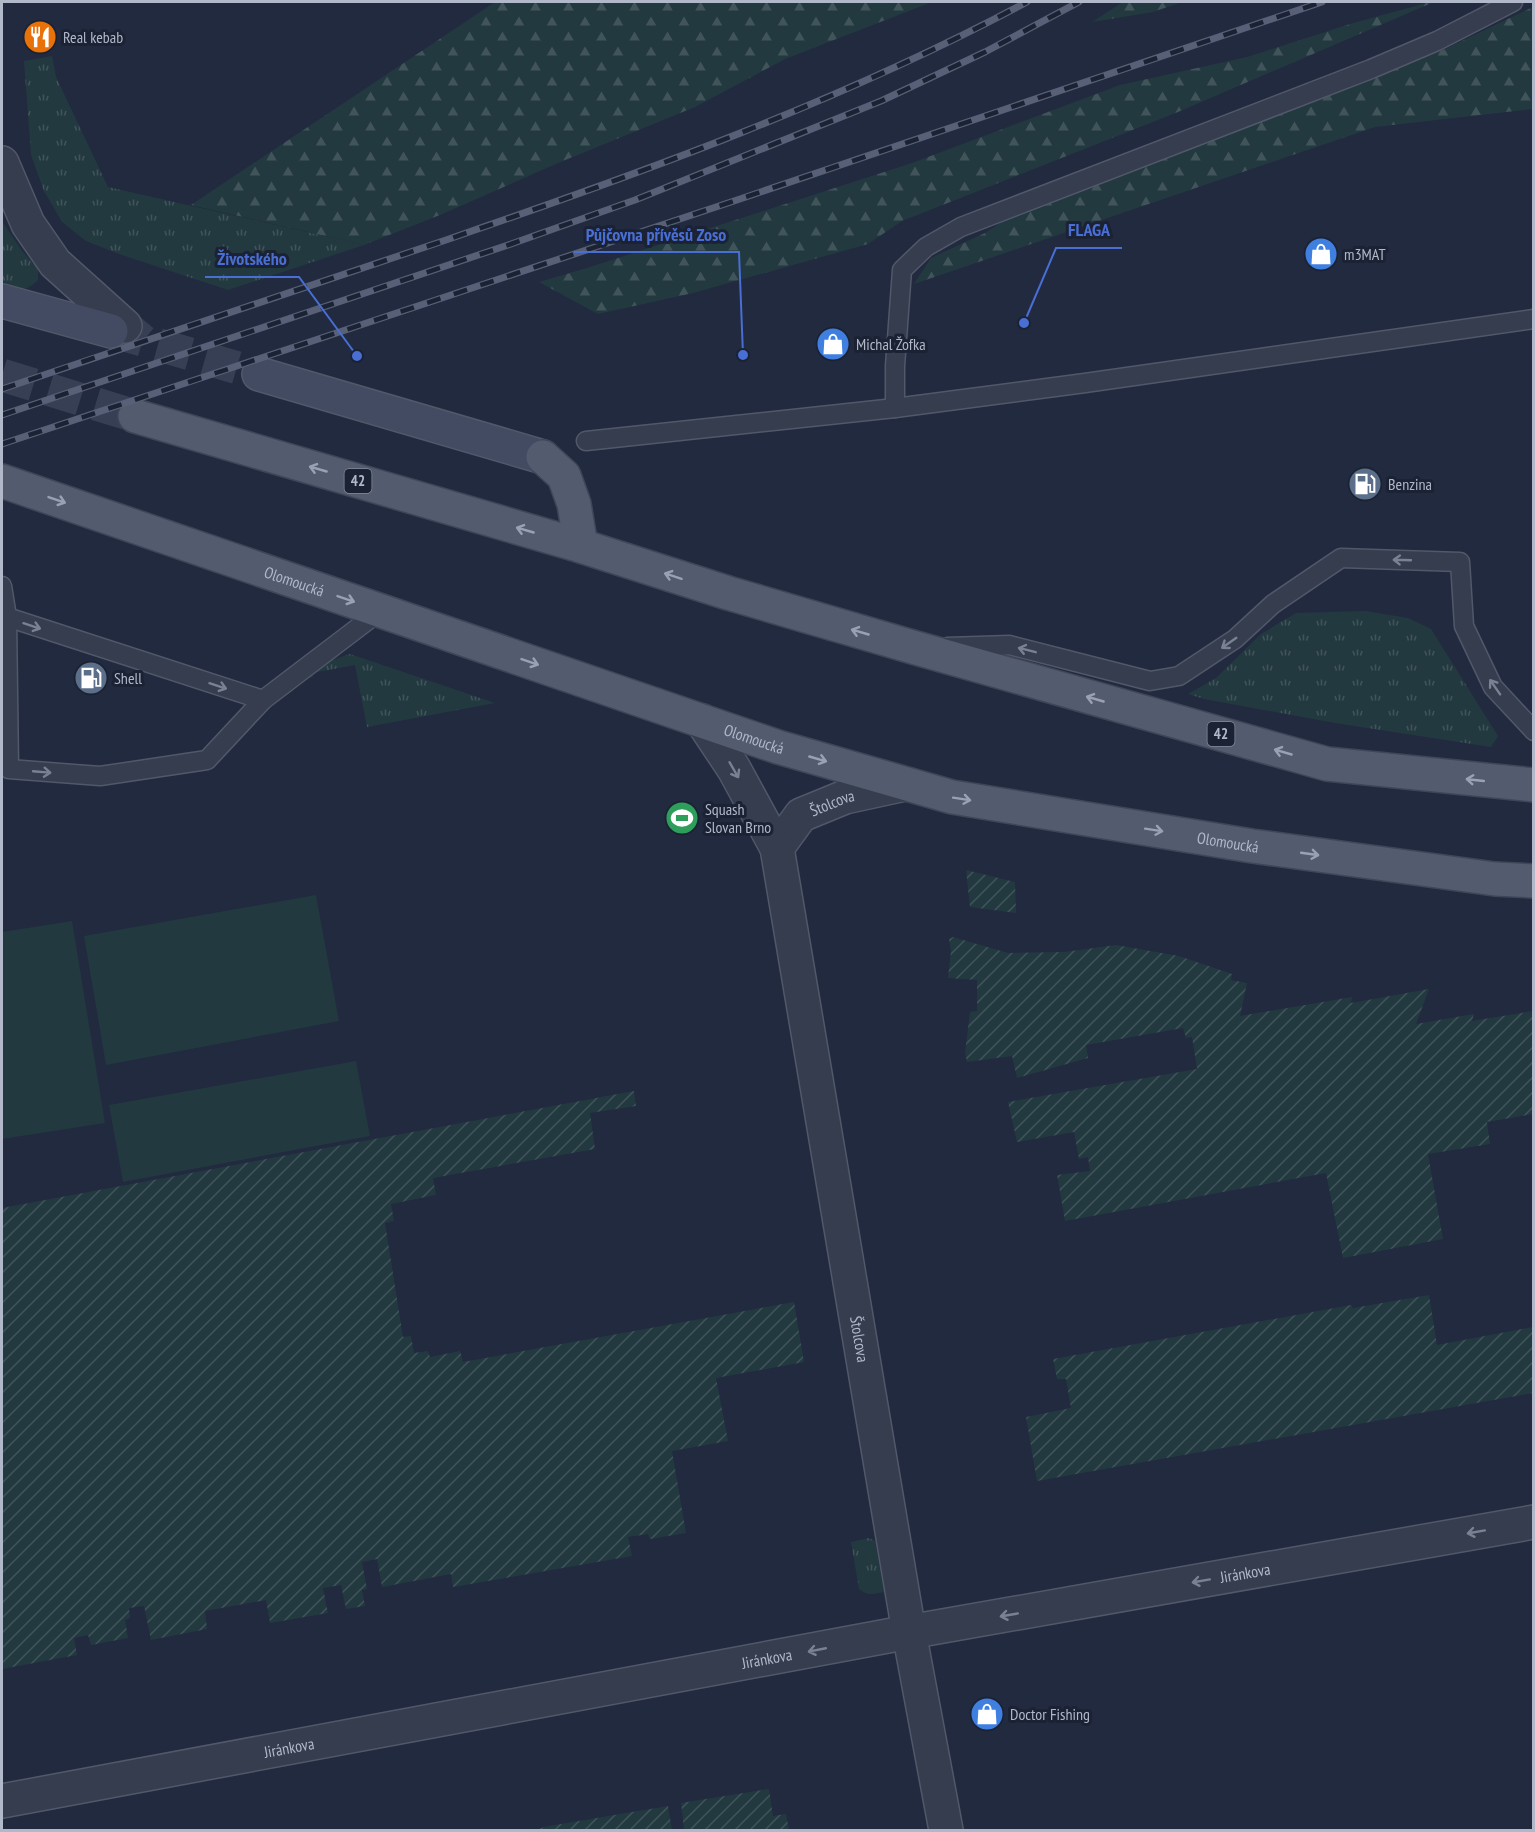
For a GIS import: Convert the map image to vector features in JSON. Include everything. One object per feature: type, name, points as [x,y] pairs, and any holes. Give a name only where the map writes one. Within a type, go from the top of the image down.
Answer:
[{"type":"main road","name":"42","points":[[135,416],[581,546],[728,593],[916,648],[1327,764],[1533,785]]},
{"type":"main road","points":[[543,457],[564,476],[574,504],[581,546]]},
{"type":"main road","name":"Olomoucká","points":[[2,481],[778,747],[952,797],[1252,846],[1495,879],[1533,880]]},
{"type":"main road","points":[[1495,879],[1533,896]]},
{"type":"street","points":[[2,163],[28,224],[55,263],[118,328],[2,301]]},
{"type":"street","points":[[258,374],[543,457]]},
{"type":"street","name":"Štolcova","points":[[702,721],[734,769],[777,848],[909,1632],[946,1830]]},
{"type":"street","name":"Štolcova","points":[[777,848],[801,815],[845,797],[905,784]]},
{"type":"street","name":"Jiránkova","points":[[2,1801],[909,1632],[1533,1522]]},
{"type":"lane","points":[[896,408],[895,366],[902,270],[926,247],[961,227],[1371,69],[1437,41],[1513,2]]},
{"type":"lane","points":[[586,441],[896,408],[1533,319]]},
{"type":"lane","points":[[916,648],[1009,645],[1150,681],[1179,676],[1235,639],[1273,604],[1341,558],[1460,562],[1464,626],[1493,687],[1533,731]]},
{"type":"lane","points":[[2,586],[7,617],[5,770],[100,776],[207,760],[263,700],[380,611]]},
{"type":"lane","points":[[7,617],[263,700]]},
{"type":"green space","points":[[495,2],[932,2],[785,59],[695,107],[364,245],[191,205]]},
{"type":"green space","points":[[1123,2],[1182,2],[1153,12],[1092,22]]},
{"type":"green space","points":[[1434,2],[1178,112],[902,221],[868,244],[693,293],[598,314],[539,282],[912,163],[1120,85],[1247,57],[1350,24]]},
{"type":"green space","points":[[1533,7],[1533,109],[1375,127],[914,284],[931,258],[985,233],[1047,193],[1314,99],[1443,50]]},
{"type":"green space","points":[[52,56],[56,77],[108,187],[364,245],[228,290],[86,241],[62,222],[44,191],[31,155],[24,61]]},
{"type":"green space","points":[[2,221],[22,251],[38,269],[38,280],[25,289],[2,285]]},
{"type":"green space","points":[[1365,611],[1408,618],[1431,629],[1498,736],[1491,747],[1335,723],[1204,699],[1188,694],[1216,678],[1261,634],[1296,613]]},
{"type":"green space","points":[[350,654],[495,703],[367,727],[355,665],[312,673],[313,677],[303,678],[304,675],[327,662]]},
{"type":"green space","points":[[966,870],[1015,882],[1016,913],[970,907]]},
{"type":"green space","points":[[316,895],[339,1021],[106,1065],[84,936]]},
{"type":"green space","points":[[72,921],[105,1123],[2,1139],[2,932]]},
{"type":"green space","points":[[953,937],[1008,953],[1064,952],[1116,945],[1179,956],[1232,974],[1231,980],[1247,983],[1240,1016],[1352,997],[1351,1003],[1429,989],[1416,1024],[1474,1014],[1472,1021],[1533,1011],[1533,1114],[1487,1122],[1490,1144],[1428,1154],[1443,1239],[1343,1258],[1326,1173],[1065,1221],[1057,1175],[1090,1171],[1088,1157],[1079,1159],[1074,1132],[1017,1142],[1008,1102],[1197,1069],[1192,1037],[1186,1038],[1183,1028],[1086,1045],[1088,1058],[1017,1078],[1012,1056],[967,1062],[965,1053],[970,1012],[977,1011],[977,980],[948,978],[951,951],[949,939]]},
{"type":"green space","points":[[356,1061],[370,1136],[123,1182],[109,1105]]},
{"type":"green space","points":[[634,1091],[636,1106],[590,1113],[595,1149],[433,1178],[436,1195],[391,1204],[394,1221],[385,1223],[403,1337],[411,1336],[414,1353],[428,1351],[430,1357],[460,1351],[463,1362],[794,1302],[804,1362],[716,1378],[728,1441],[672,1451],[686,1533],[650,1539],[648,1534],[628,1537],[632,1556],[453,1587],[451,1574],[382,1587],[377,1559],[362,1562],[367,1589],[362,1590],[365,1606],[346,1609],[341,1585],[323,1588],[328,1613],[270,1623],[266,1600],[205,1611],[207,1629],[151,1640],[144,1606],[129,1608],[130,1618],[125,1620],[128,1638],[91,1645],[88,1635],[74,1638],[77,1655],[2,1669],[2,1208]]},
{"type":"green space","points":[[1429,1295],[1437,1345],[1533,1327],[1533,1393],[1037,1481],[1026,1417],[1071,1408],[1066,1379],[1057,1379],[1053,1359],[1351,1305],[1353,1308]]},
{"type":"green space","points":[[869,1538],[875,1541],[884,1592],[873,1594],[859,1589],[851,1542]]},
{"type":"green space","points":[[769,1789],[773,1816],[786,1814],[789,1830],[684,1830],[681,1803]]},
{"type":"green space","points":[[668,1806],[672,1830],[534,1830],[549,1826]]},
{"type":"tunnel","points":[[125,326],[143,341]]},
{"type":"tunnel","points":[[111,331],[259,374]]},
{"type":"tunnel","points":[[2,375],[135,416]]},
{"type":"railway","points":[[2,389],[446,240],[668,161],[814,103],[957,38],[1027,2]]},
{"type":"railway","points":[[2,415],[635,200],[881,101],[985,52],[1079,2]]},
{"type":"railway","points":[[2,444],[734,201],[1322,2]]},
{"type":"place","name":"Real kebab","points":[[40,37]]},
{"type":"place","name":"m3MAT","points":[[1321,254]]},
{"type":"place","name":"FLAGA","points":[[1024,323]]},
{"type":"place","name":"Michal Žofka","points":[[833,344]]},
{"type":"place","name":"Půjčovna přívěsů Zoso","points":[[743,355]]},
{"type":"place","name":"Životského","points":[[357,356]]},
{"type":"place","name":"Benzina","points":[[1365,484]]},
{"type":"place","name":"Shell","points":[[91,678]]},
{"type":"place","name":"Squash Slovan Brno","points":[[682,818]]},
{"type":"place","name":"Doctor Fishing","points":[[987,1714]]}]
